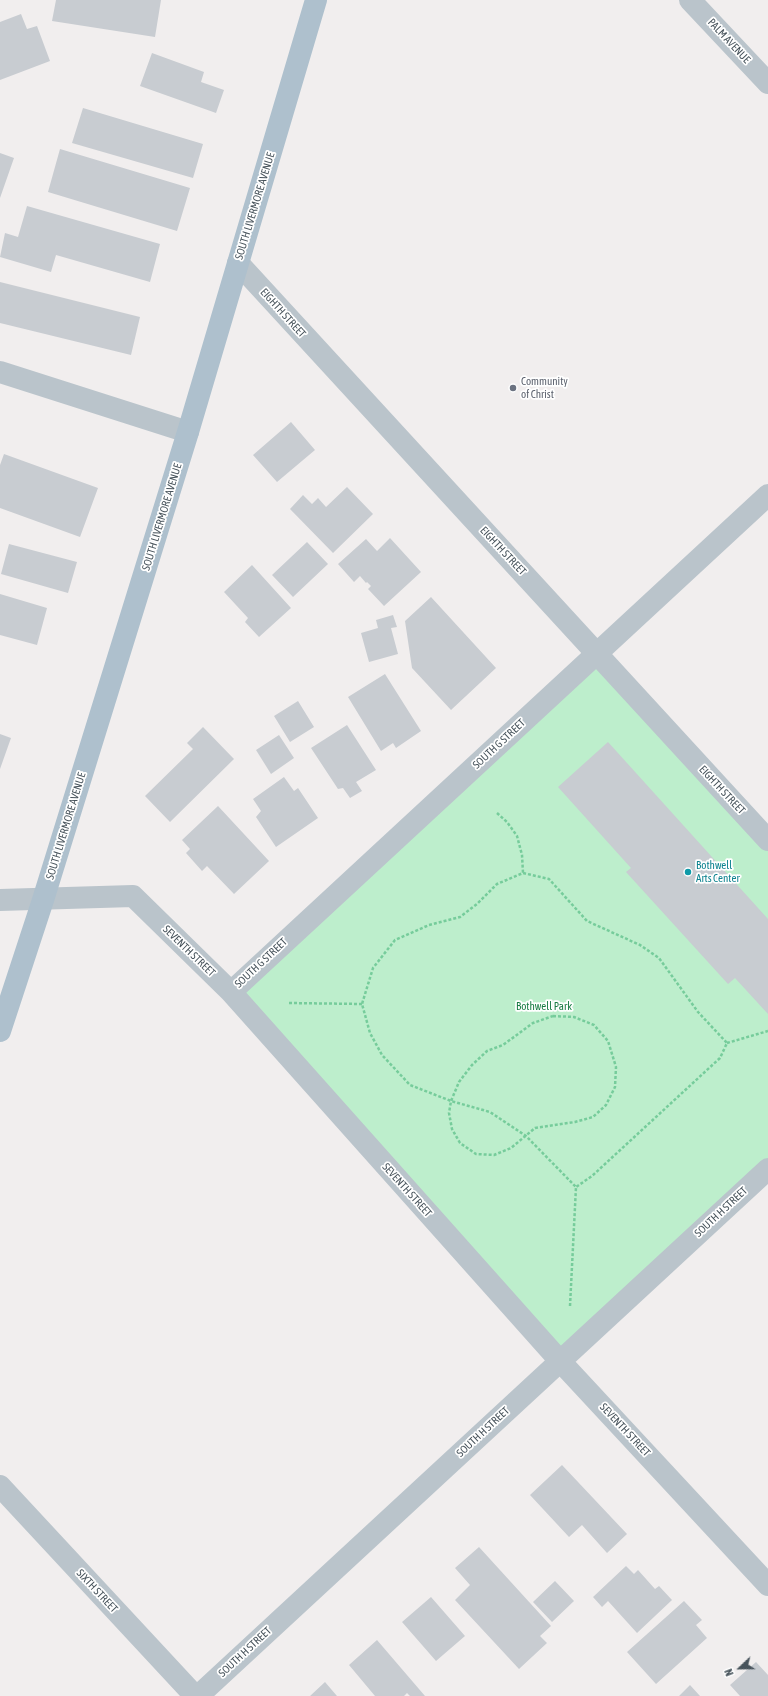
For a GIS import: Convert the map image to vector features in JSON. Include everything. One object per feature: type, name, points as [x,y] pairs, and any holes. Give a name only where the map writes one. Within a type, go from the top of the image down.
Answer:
[{"type":"main road","name":"SOUTH LIVERMORE AVENUE","points":[[0,1031],[43,900],[188,432],[316,0]]},
{"type":"street","name":"PALM AVENUE","points":[[690,0],[768,83]]},
{"type":"street","name":"EIGHTH STREET","points":[[238,263],[768,840]]},
{"type":"street","points":[[0,372],[188,432]]},
{"type":"street","name":"SOUTH G STREET","points":[[231,992],[768,496]]},
{"type":"street","name":"SEVENTH STREET","points":[[0,900],[43,900],[133,896],[231,992],[560,1361],[768,1585]]},
{"type":"street","name":"SOUTH H STREET","points":[[198,1696],[768,1169]]},
{"type":"street","name":"SIXTH STREET","points":[[0,1486],[195,1696]]},
{"type":"path","points":[[497,813],[507,822],[517,836],[522,855],[523,873]]},
{"type":"path","points":[[570,1306],[576,1186],[526,1136],[490,1112],[451,1101],[410,1085],[382,1055],[370,1033],[362,1004],[373,968],[395,940],[429,925],[460,917],[477,904],[497,884],[523,873],[549,879],[587,921],[640,945],[659,958],[698,1012],[727,1043]]},
{"type":"path","points":[[289,1003],[362,1004]]},
{"type":"path","points":[[553,1016],[574,1017],[594,1025],[608,1041],[616,1067],[615,1087],[606,1105],[593,1117],[535,1128],[526,1136],[511,1148],[494,1155],[476,1154],[460,1143],[452,1129],[449,1113],[451,1101],[459,1082],[472,1065],[487,1051],[503,1045],[533,1023],[553,1016]]},
{"type":"path","points":[[576,1186],[592,1176],[720,1058],[727,1043],[768,1031]]},
{"type":"green space","name":"Bothwell Park","points":[[597,654],[768,840],[768,1169],[560,1361],[231,992]]},
{"type":"building","points":[[56,0],[161,0],[155,37],[52,21]]},
{"type":"building","points":[[21,14],[27,29],[37,26],[50,61],[0,80],[0,22]]},
{"type":"building","points":[[152,53],[204,72],[201,82],[224,90],[216,113],[140,86]]},
{"type":"building","points":[[83,108],[203,144],[193,178],[72,143]]},
{"type":"building","points":[[60,149],[190,188],[177,231],[48,192]]},
{"type":"building","points":[[0,153],[14,158],[0,198]]},
{"type":"building","points":[[27,206],[160,244],[150,282],[56,255],[51,272],[0,257],[5,233],[18,237]]},
{"type":"building","points":[[0,282],[140,317],[131,355],[0,323]]},
{"type":"building","points":[[291,422],[315,450],[277,482],[253,455]]},
{"type":"building","points":[[4,454],[98,488],[80,537],[0,508],[0,465]]},
{"type":"building","points":[[347,487],[373,514],[333,553],[290,509],[303,495],[312,504],[318,498],[326,507]]},
{"type":"building","points":[[390,538],[421,572],[384,606],[368,589],[371,586],[367,582],[366,583],[360,576],[354,582],[338,564],[366,539],[377,551]]},
{"type":"building","points":[[307,542],[328,564],[293,597],[272,575]]},
{"type":"building","points":[[9,544],[77,562],[68,593],[1,574]]},
{"type":"building","points":[[252,565],[291,608],[259,637],[245,622],[248,618],[224,592]]},
{"type":"building","points":[[0,594],[47,608],[37,645],[0,635]]},
{"type":"building","points":[[431,597],[496,668],[451,710],[412,668],[405,621]]},
{"type":"building","points":[[393,615],[397,627],[391,628],[398,654],[369,662],[361,633],[378,628],[376,620]]},
{"type":"building","points":[[385,674],[421,731],[396,748],[393,743],[381,751],[348,697]]},
{"type":"building","points":[[298,701],[314,727],[290,742],[274,716]]},
{"type":"building","points":[[347,725],[376,770],[356,782],[362,791],[350,798],[343,788],[338,789],[311,748]]},
{"type":"building","points":[[203,727],[234,759],[170,822],[145,796],[193,749],[187,743]]},
{"type":"building","points":[[0,734],[11,738],[0,769]]},
{"type":"building","points":[[279,735],[294,758],[271,774],[256,750]]},
{"type":"building","points":[[608,742],[768,919],[768,1014],[735,978],[728,984],[626,872],[631,868],[558,787]]},
{"type":"building","points":[[284,777],[294,791],[298,788],[318,818],[276,847],[256,817],[261,811],[253,799]]},
{"type":"building","points":[[218,806],[269,861],[234,894],[207,866],[202,871],[186,853],[190,849],[182,840]]},
{"type":"building","points":[[562,1465],[627,1534],[607,1553],[582,1525],[569,1537],[530,1495]]},
{"type":"building","points":[[479,1547],[551,1626],[540,1636],[547,1643],[519,1669],[455,1600],[470,1585],[455,1568]]},
{"type":"building","points":[[626,1566],[634,1574],[638,1570],[655,1589],[659,1586],[672,1600],[637,1633],[608,1601],[602,1607],[593,1597]]},
{"type":"building","points":[[555,1581],[574,1601],[552,1622],[533,1602]]},
{"type":"building","points":[[431,1597],[465,1636],[436,1661],[402,1622]]},
{"type":"building","points":[[684,1601],[702,1620],[696,1625],[707,1638],[656,1684],[627,1652]]},
{"type":"building","points":[[377,1640],[425,1696],[410,1696],[407,1693],[404,1696],[375,1696],[349,1665]]},
{"type":"building","points":[[756,1662],[768,1675],[768,1696],[740,1696],[730,1685]]},
{"type":"building","points":[[325,1682],[337,1696],[310,1696]]},
{"type":"building","points":[[690,1685],[700,1696],[679,1696]]},
{"type":"place","name":"Community of Christ","points":[[513,388]]},
{"type":"place","name":"Bothwell Arts Center","points":[[688,872]]}]
